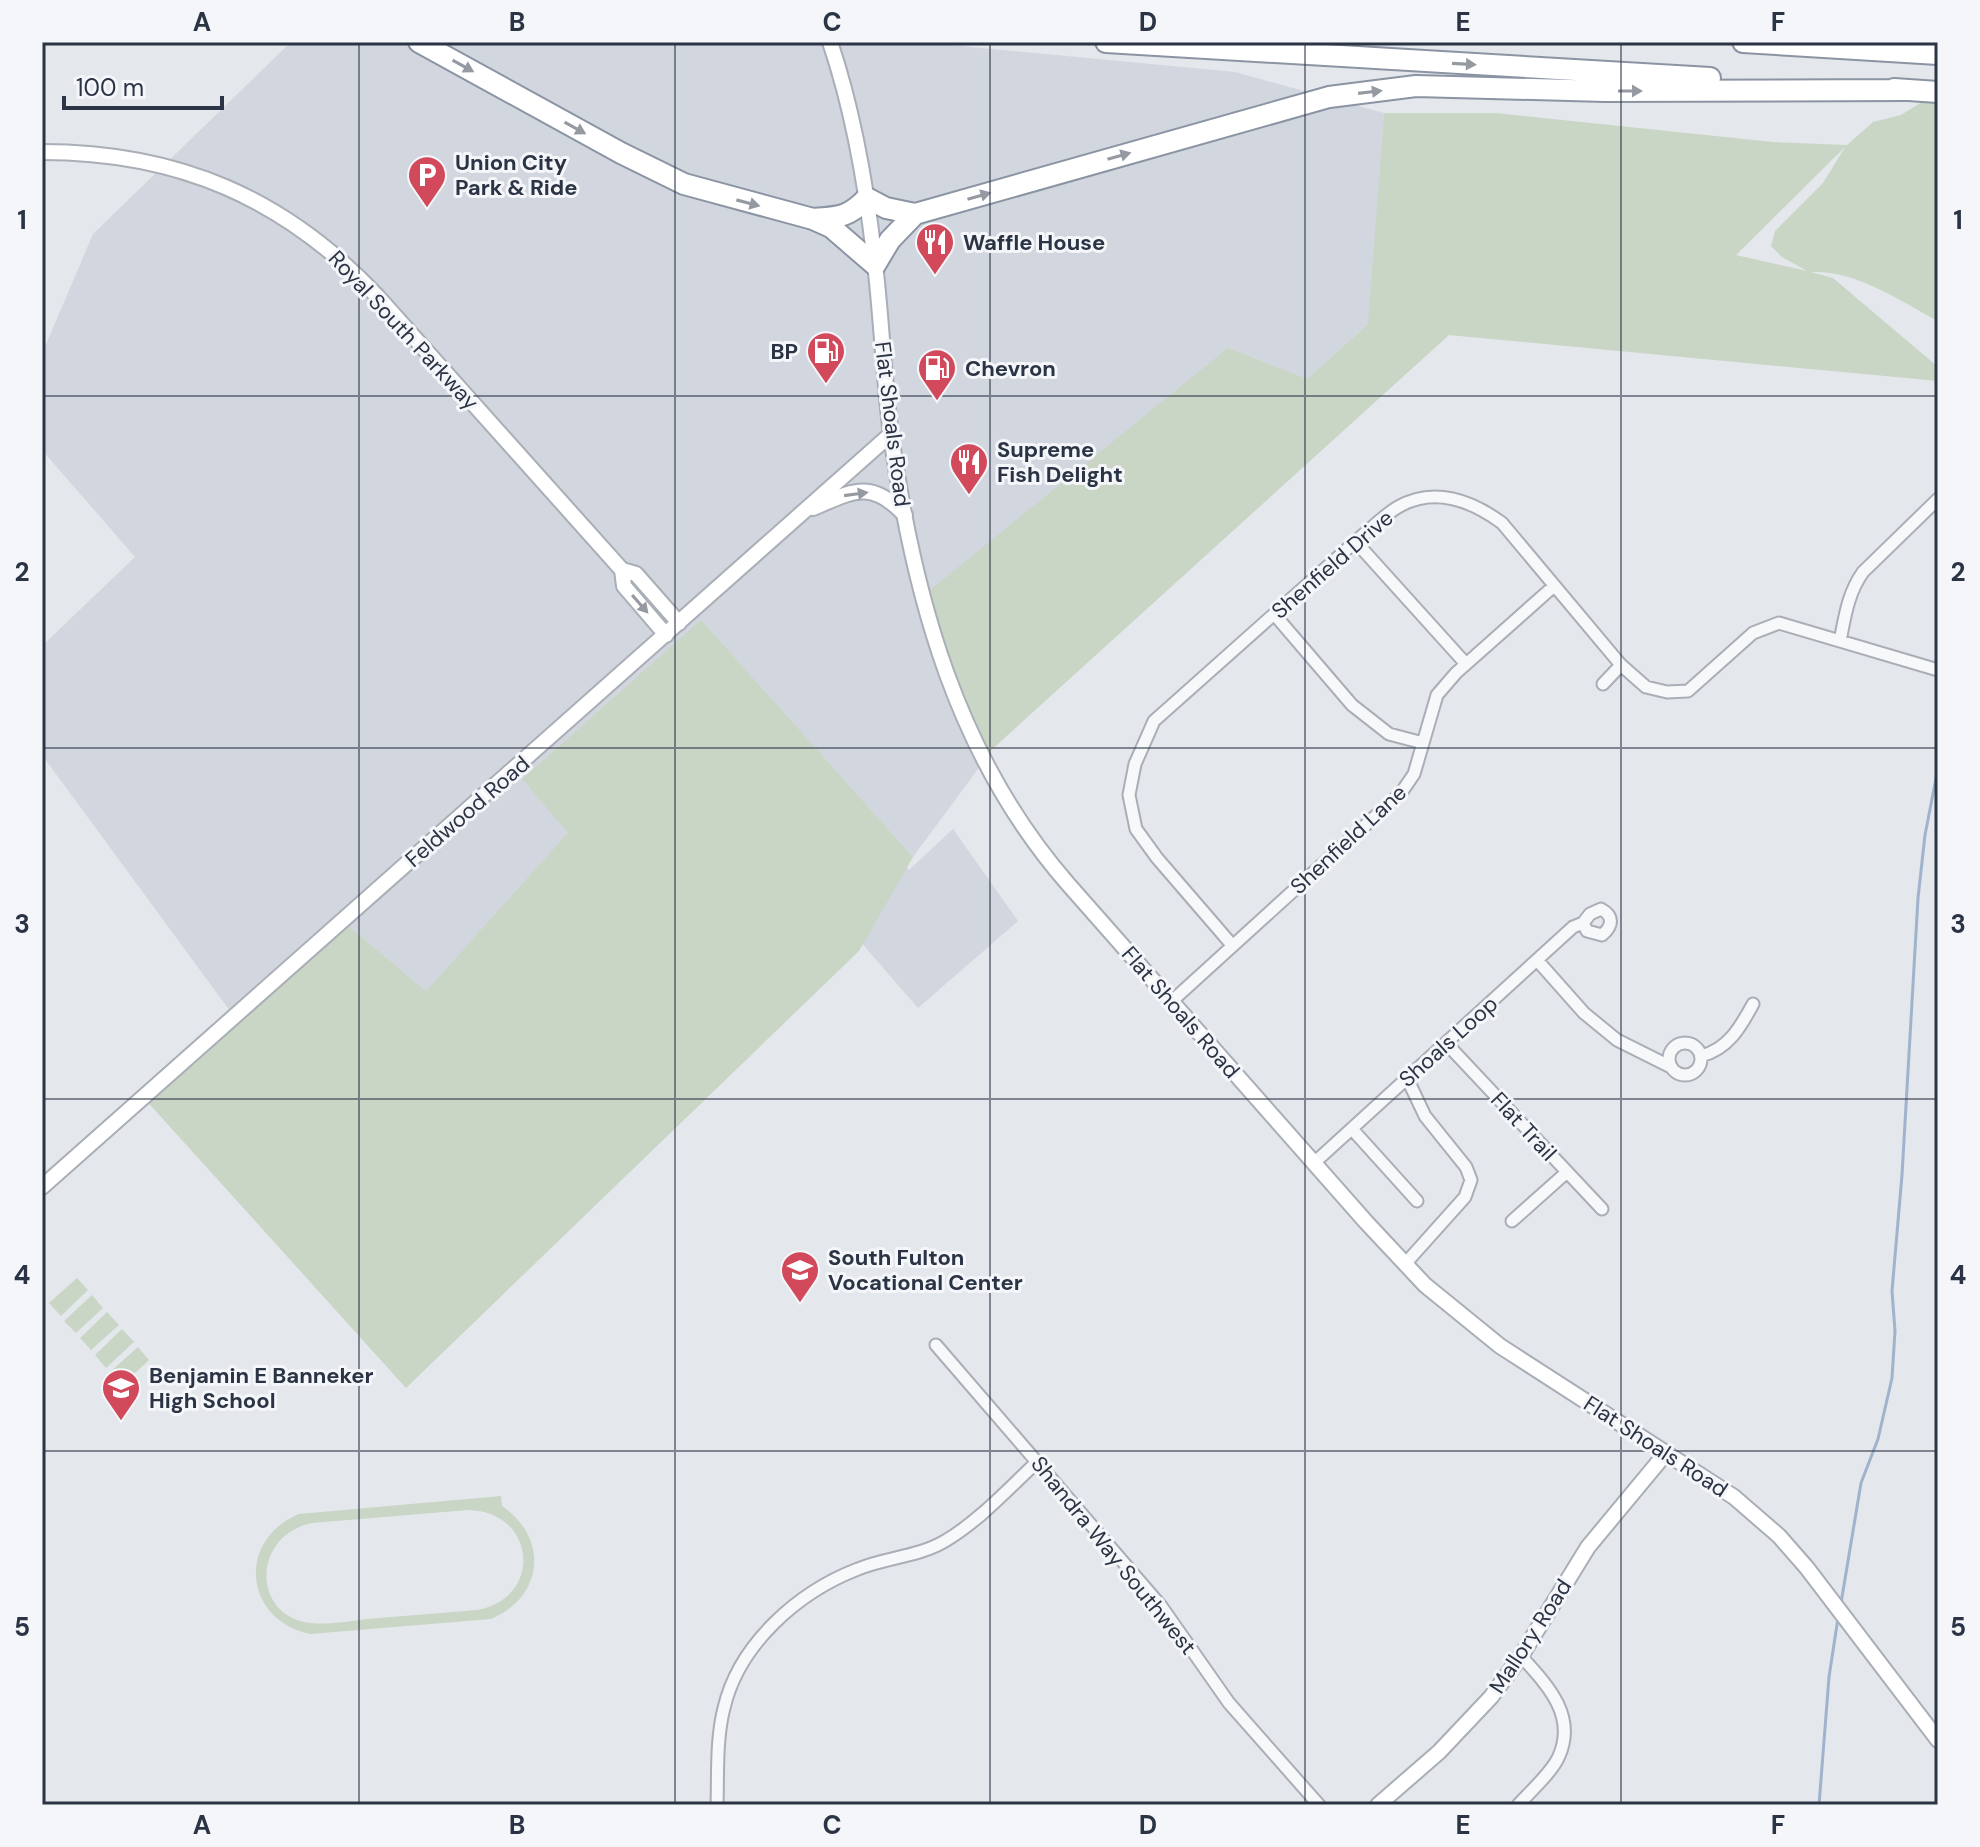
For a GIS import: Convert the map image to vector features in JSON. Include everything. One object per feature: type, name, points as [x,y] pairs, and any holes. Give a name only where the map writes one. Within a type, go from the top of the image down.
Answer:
[{"type":"highway","points":[[419,42],[621,153],[684,184],[813,219],[831,227],[875,265],[890,240],[915,214]]},
{"type":"highway","points":[[1106,42],[1938,92]]},
{"type":"highway","points":[[1743,42],[1938,54]]},
{"type":"highway","points":[[813,219],[844,216],[856,210],[867,198],[886,208],[915,214],[1329,97],[1416,86],[1605,91],[1906,90]]},
{"type":"street","name":"Flat Shoals Road","points":[[830,42],[838,65],[867,198],[891,434],[915,570],[938,654],[976,744],[1009,802],[1060,875],[1405,1264],[1448,1305],[1500,1346],[1734,1497],[1779,1536],[1807,1568],[1938,1740]]},
{"type":"street","name":"Royal South Parkway","points":[[42,152],[136,158],[192,173],[278,212],[314,237],[353,270],[622,570],[636,574],[679,623]]},
{"type":"street","name":"Feldwood Road","points":[[42,1187],[891,434]]},
{"type":"street","points":[[802,513],[848,493],[874,492],[891,500],[905,515]]},
{"type":"street","name":"Shenfield Drive","points":[[1232,945],[1136,829],[1129,795],[1135,764],[1154,721],[1355,541],[1399,506],[1431,497],[1463,500],[1482,508],[1502,523],[1621,665],[1646,687],[1667,692],[1688,691],[1753,633],[1779,623],[1938,670]]},
{"type":"street","points":[[1840,641],[1854,584],[1938,499]]},
{"type":"street","points":[[1355,541],[1466,664]]},
{"type":"street","name":"Royal South Parkway","points":[[622,570],[624,586],[666,635]]},
{"type":"street","name":"Shenfield Lane","points":[[1172,1001],[1401,793],[1414,774],[1437,695],[1466,664],[1554,586]]},
{"type":"street","points":[[1274,614],[1352,705],[1389,734],[1423,743]]},
{"type":"street","points":[[1603,684],[1621,665]]},
{"type":"street","name":"Shoals Loop","points":[[1314,1163],[1573,927],[1583,923]]},
{"type":"street","points":[[1537,960],[1584,1013],[1617,1040],[1679,1074],[1690,1074],[1698,1067],[1701,1056]]},
{"type":"street","points":[[1701,1056],[1721,1048],[1740,1029],[1753,1004]]},
{"type":"street","name":"Flat Trail","points":[[1446,1043],[1602,1209]]},
{"type":"street","points":[[1671,1067],[1669,1056],[1678,1044],[1692,1044],[1701,1056]]},
{"type":"street","points":[[1405,1264],[1465,1197],[1471,1180],[1466,1167],[1425,1116],[1407,1078]]},
{"type":"street","points":[[1352,1129],[1417,1201]]},
{"type":"street","points":[[1512,1221],[1567,1172]]},
{"type":"street","name":"Shandra Way Southwest","points":[[936,1345],[1161,1606],[1229,1703],[1319,1805]]},
{"type":"street","name":"Mallory Road","points":[[1378,1805],[1449,1741],[1491,1697],[1521,1656],[1588,1547],[1666,1453]]},
{"type":"street","points":[[717,1805],[723,1709],[738,1671],[761,1637],[784,1615],[839,1576],[921,1552],[946,1541],[1037,1462]]},
{"type":"street","points":[[1518,1805],[1559,1758],[1566,1728],[1563,1712],[1552,1694],[1521,1656]]},
{"type":"shaded area","points":[[291,42],[918,42],[1235,72],[1384,113],[1369,323],[1307,379],[919,599],[989,754],[913,857],[701,621],[522,779],[569,833],[426,991],[345,923],[233,1015],[42,755],[42,646],[135,557],[42,450],[42,354],[93,234]]},
{"type":"shaded area","points":[[830,775],[909,870],[953,829],[1018,921],[918,1008],[766,833]]},
{"type":"green space","points":[[1938,92],[1938,321],[1861,281],[1811,272],[1833,278],[1938,367],[1938,381],[1449,335],[988,753],[935,668],[919,599],[1228,348],[1307,379],[1368,324],[1384,113],[1496,113],[1773,142],[1847,145],[1873,122],[1901,115]],"holes":[[[1845,147],[1823,183],[1775,231],[1771,246],[1782,257],[1807,271],[1736,255]]]},
{"type":"green space","points":[[701,620],[913,857],[859,951],[406,1388],[143,1097],[345,923],[426,991],[568,833],[522,779]]},
{"type":"green space","points":[[77,1278],[88,1290],[61,1316],[49,1303]]},
{"type":"green space","points":[[92,1295],[103,1308],[76,1333],[64,1321]]},
{"type":"green space","points":[[107,1312],[119,1325],[91,1350],[80,1338]]},
{"type":"green space","points":[[122,1329],[134,1342],[106,1368],[95,1355]]},
{"type":"green space","points":[[138,1347],[149,1360],[122,1385],[110,1372]]},
{"type":"green space","points":[[501,1496],[502,1506],[528,1534],[534,1566],[530,1582],[522,1597],[491,1619],[310,1634],[288,1626],[272,1613],[261,1597],[256,1578],[257,1560],[265,1542],[279,1526],[299,1514]],"holes":[[[468,1510],[491,1514],[508,1524],[518,1539],[523,1556],[522,1573],[513,1589],[499,1602],[477,1610],[311,1623],[291,1617],[277,1607],[269,1592],[266,1575],[269,1558],[278,1543],[292,1530],[312,1523]]]},
{"type":"waterway","points":[[1841,1603],[1861,1483],[1878,1439],[1892,1378],[1895,1331],[1892,1291],[1918,898],[1925,835],[1938,768]]},
{"type":"waterway","points":[[1819,1805],[1829,1677],[1838,1618]]},
{"type":"place","name":"Union City Park & Ride","points":[[427,209]]},
{"type":"place","name":"Waffle House","points":[[935,276]]},
{"type":"place","name":"BP","points":[[826,385]]},
{"type":"place","name":"Chevron","points":[[937,402]]},
{"type":"place","name":"Supreme Fish Delight","points":[[969,496]]},
{"type":"place","name":"South Fulton Vocational Center","points":[[800,1304]]},
{"type":"place","name":"Benjamin E Banneker High School","points":[[121,1422]]}]
